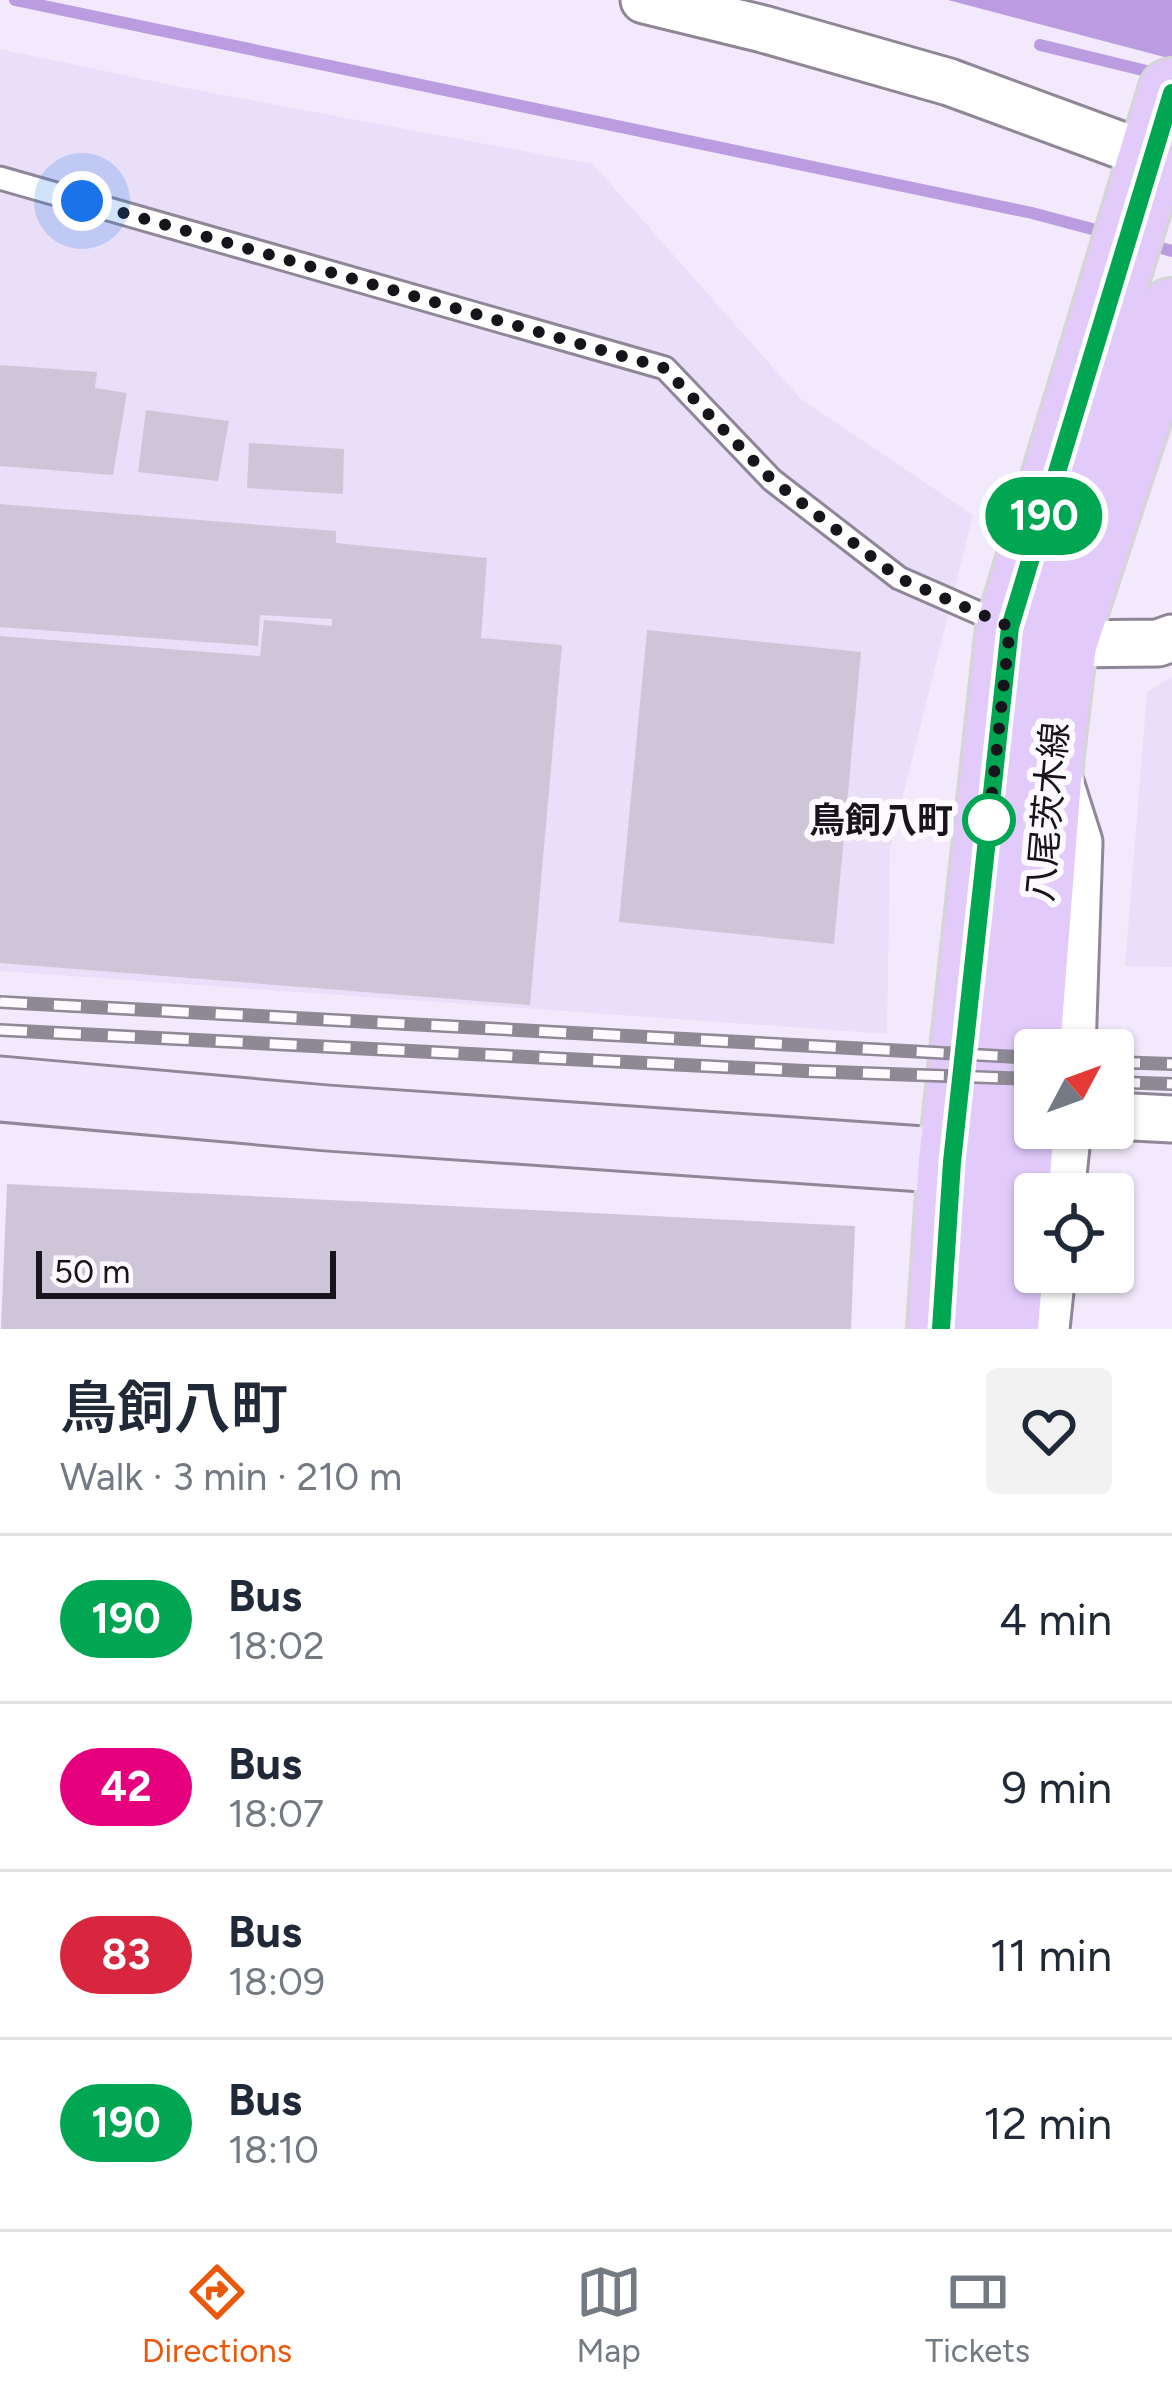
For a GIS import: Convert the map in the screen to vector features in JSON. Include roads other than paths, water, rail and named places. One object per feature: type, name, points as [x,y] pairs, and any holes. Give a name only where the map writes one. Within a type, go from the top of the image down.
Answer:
[{"type":"main road","name":"八尾茨木線","points":[[941,1329],[952,1162],[1036,635],[1144,297],[1160,146]]},
{"type":"main road","name":"八尾茨木線","points":[[1005,1329],[1050,754],[1036,635]]},
{"type":"street","points":[[644,0],[763,28],[1160,146]]},
{"type":"street","points":[[1036,635],[1159,643],[1172,638]]},
{"type":"street","points":[[1050,754],[1079,842],[1073,1029]]},
{"type":"street","points":[[0,1089],[327,1118],[952,1162]]},
{"type":"street","points":[[1134,1116],[1172,1119]]},
{"type":"street","points":[[1046,1329],[1050,1293]]},
{"type":"lane","points":[[0,178],[664,368],[772,480],[899,578],[1036,635]]},
{"type":"waterway","points":[[15,0],[1032,213],[1107,233]]},
{"type":"waterway","points":[[1040,45],[1159,74]]},
{"type":"waterway","points":[[1144,243],[1172,251]]},
{"type":"railway","points":[[0,1002],[1014,1057]]},
{"type":"railway","points":[[0,1030],[1014,1078]]},
{"type":"railway","points":[[1134,1063],[1172,1064]]},
{"type":"railway","points":[[1134,1083],[1172,1084]]},
{"type":"place","name":"鳥飼八町","points":[[989,820]]}]
